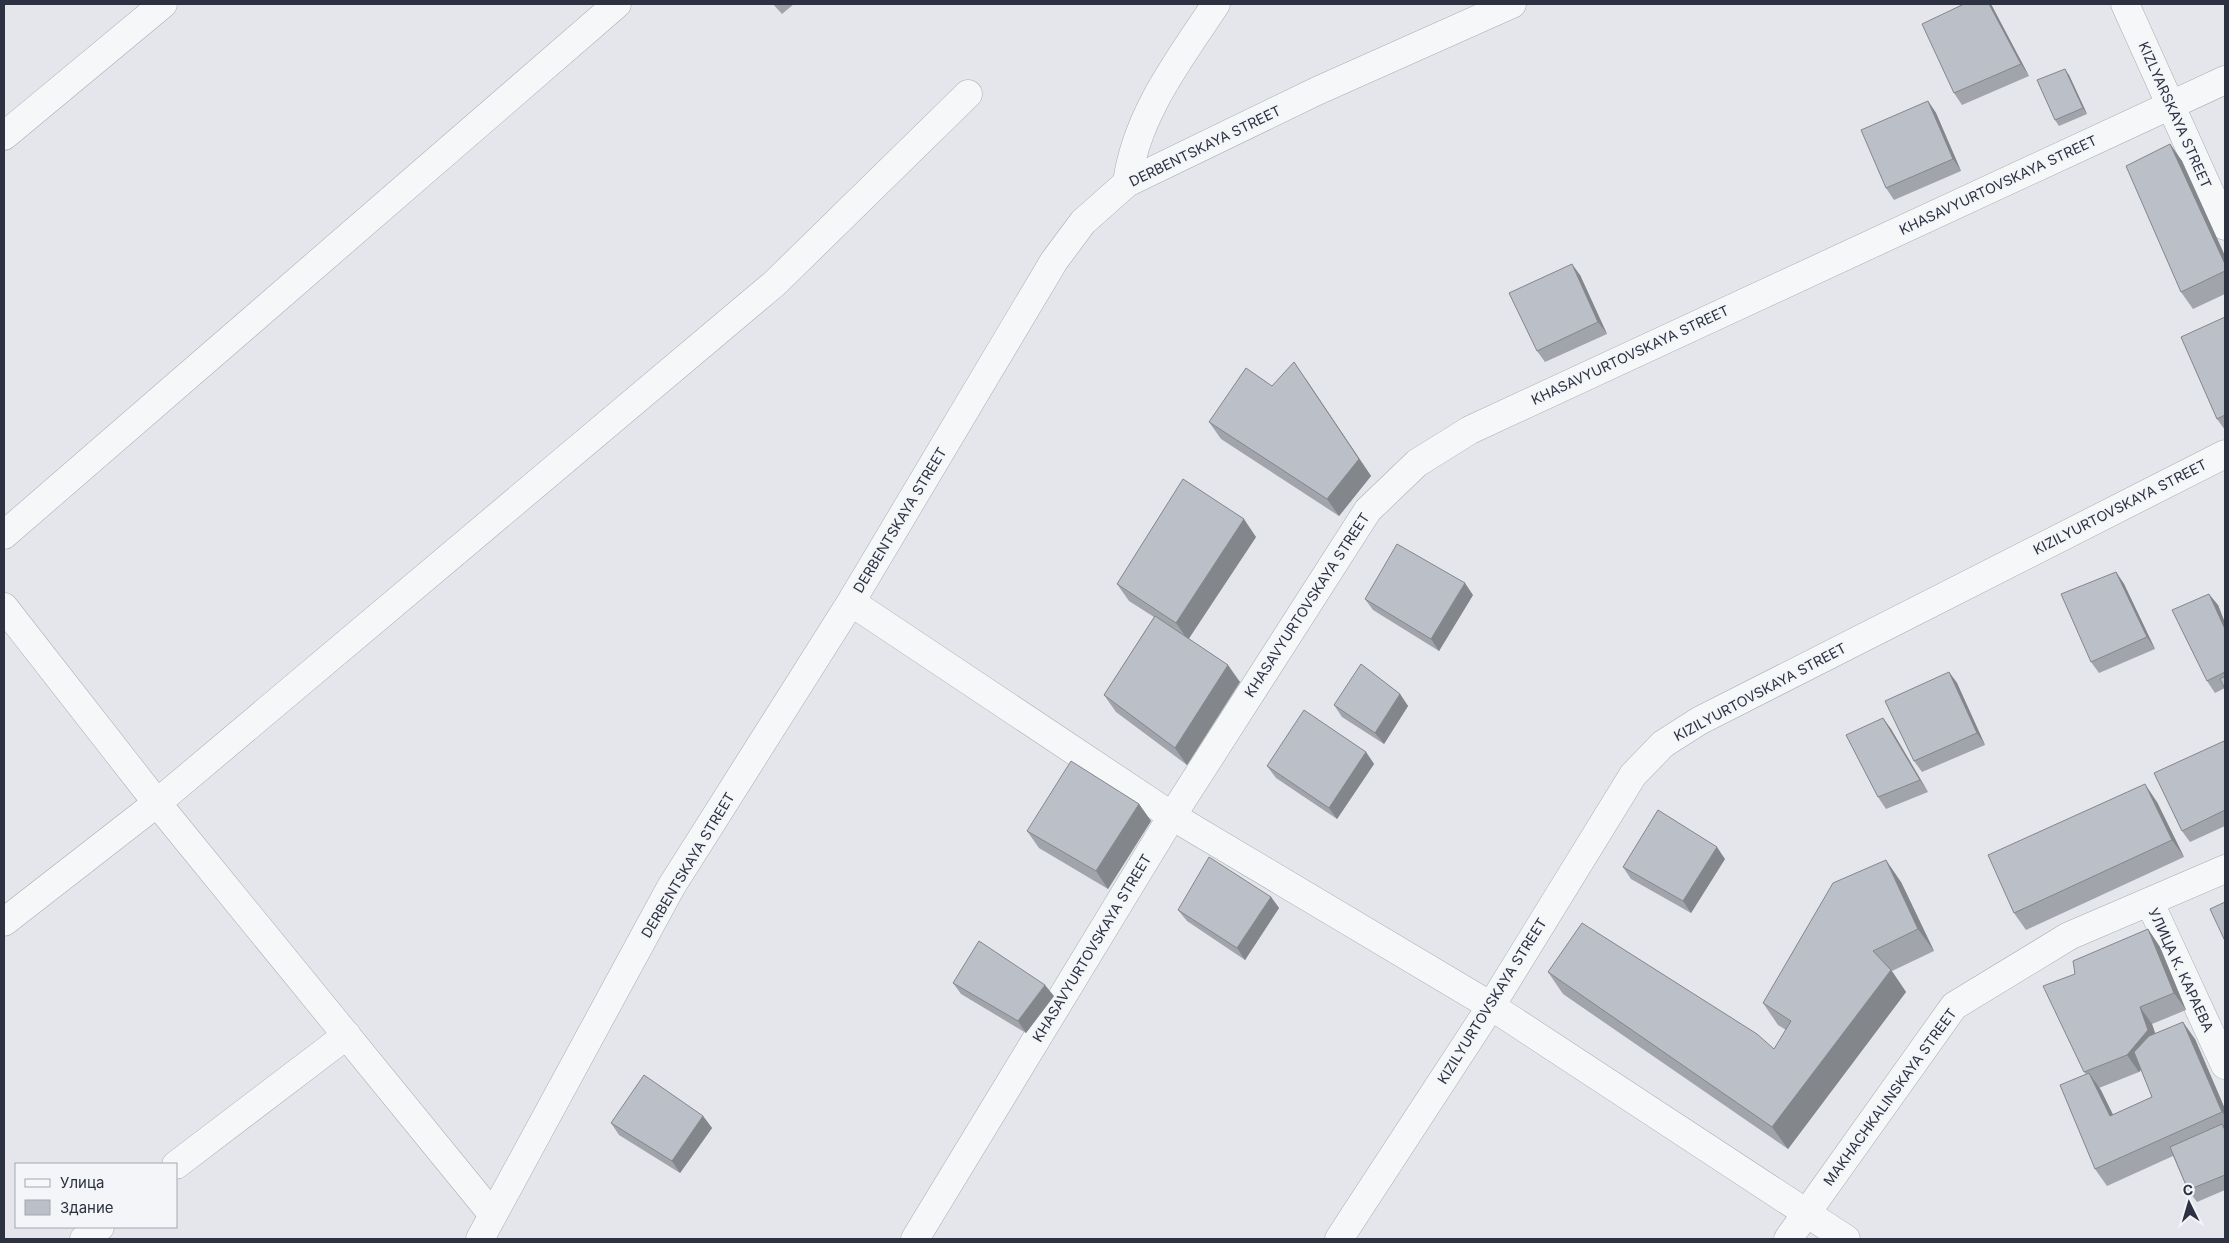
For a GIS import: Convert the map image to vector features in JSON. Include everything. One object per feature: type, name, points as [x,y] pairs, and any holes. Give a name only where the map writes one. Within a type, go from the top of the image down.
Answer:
[{"type":"street","points":[[4,136],[163,4]]},
{"type":"street","points":[[4,535],[618,4]]},
{"type":"street","points":[[1127,183],[1130,157],[1155,98],[1216,4]]},
{"type":"street","name":"DERBENTSKAYA STREET","points":[[480,1239],[672,886],[852,602],[1054,261],[1083,222],[1127,183],[1317,91],[1512,4]]},
{"type":"street","name":"KIZLYARSKAYA STREET","points":[[2125,4],[2225,226]]},
{"type":"street","name":"KHASAVYURTOVSKAYA STREET","points":[[915,1239],[1172,816],[1368,510],[1417,463],[1470,430],[2225,80]]},
{"type":"street","points":[[4,922],[157,803],[775,283],[968,94]]},
{"type":"street","name":"KIZILYURTOVSKAYA STREET","points":[[1338,1239],[1491,1006],[1633,775],[1662,744],[1699,721],[2225,454]]},
{"type":"street","points":[[852,602],[1172,816],[1491,1006],[1846,1239]]},
{"type":"street","points":[[4,607],[157,803],[493,1215]]},
{"type":"street","name":"MAKHACHKALINSKAYA STREET","points":[[1788,1239],[1954,1006],[2069,936],[2150,903],[2225,869]]},
{"type":"street","name":"УЛИЦА К. КАРАЕВА","points":[[2150,903],[2225,1065]]},
{"type":"street","points":[[178,1163],[346,1035]]},
{"type":"street","points":[[84,1239],[99,1228]]},
{"type":"building","points":[[1964,4],[1989,4],[2021,64],[1954,93],[1922,24]]},
{"type":"building","points":[[2065,69],[2083,108],[2055,120],[2037,80]]},
{"type":"building","points":[[1928,101],[1953,159],[1886,188],[1861,130]]},
{"type":"building","points":[[2170,144],[2225,264],[2225,271],[2181,292],[2126,166]]},
{"type":"building","points":[[1572,264],[1598,322],[1537,351],[1509,293]]},
{"type":"building","points":[[2225,317],[2225,415],[2217,419],[2181,337]]},
{"type":"building","points":[[1294,362],[1359,459],[1327,499],[1209,422],[1246,368],[1272,386]]},
{"type":"building","points":[[1183,479],[1244,519],[1176,623],[1117,584]]},
{"type":"building","points":[[1397,544],[1465,583],[1431,639],[1365,599]]},
{"type":"building","points":[[2116,572],[2147,637],[2091,662],[2061,594]]},
{"type":"building","points":[[2209,594],[2225,629],[2225,672],[2207,681],[2172,610]]},
{"type":"building","points":[[1155,616],[1228,665],[1175,748],[1104,695]]},
{"type":"building","points":[[1361,664],[1400,694],[1375,733],[1334,705]]},
{"type":"building","points":[[1949,672],[1977,733],[1914,761],[1885,701]]},
{"type":"building","points":[[2225,676],[2225,689],[2220,679]]},
{"type":"building","points":[[1304,710],[1366,752],[1329,808],[1267,766]]},
{"type":"building","points":[[1883,718],[1920,780],[1878,797],[1846,735]]},
{"type":"building","points":[[2224,741],[2225,810],[2182,831],[2154,773]]},
{"type":"building","points":[[1071,761],[1139,804],[1096,871],[1027,831]]},
{"type":"building","points":[[2145,784],[2172,840],[2014,913],[1988,855]]},
{"type":"building","points":[[1658,810],[1717,847],[1683,901],[1623,867]]},
{"type":"building","points":[[1209,857],[1271,897],[1237,948],[1178,910]]},
{"type":"building","points":[[1886,860],[1918,929],[1873,951],[1891,970],[1772,1127],[1548,972],[1582,923],[1757,1034],[1774,1049],[1791,1021],[1763,1003],[1833,883]]},
{"type":"building","points":[[2225,902],[2225,941],[2210,909]]},
{"type":"building","points":[[2148,929],[2174,993],[2140,1007],[2148,1030],[2127,1055],[2084,1072],[2043,986],[2075,974],[2073,961]]},
{"type":"building","points":[[979,941],[1045,985],[1018,1021],[953,983]]},
{"type":"building","points":[[2183,1022],[2222,1112],[2095,1169],[2060,1085],[2089,1073],[2110,1116],[2152,1097],[2134,1052],[2149,1036]]},
{"type":"building","points":[[644,1075],[703,1116],[672,1161],[611,1123]]},
{"type":"building","points":[[2222,1124],[2225,1130],[2225,1175],[2188,1190],[2170,1147]]}]
